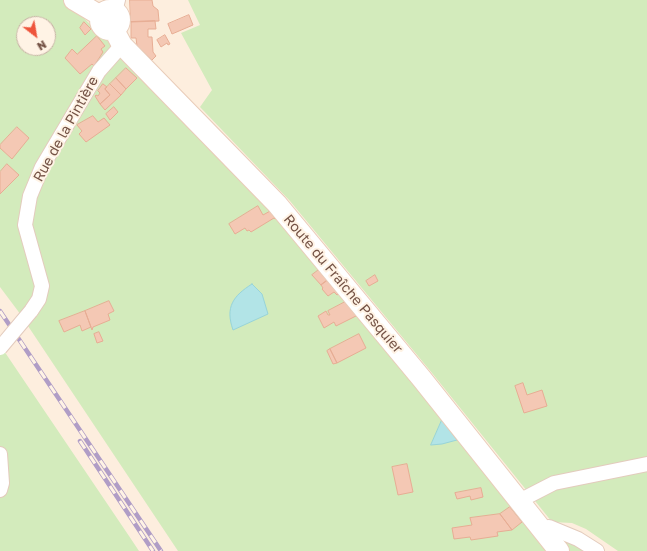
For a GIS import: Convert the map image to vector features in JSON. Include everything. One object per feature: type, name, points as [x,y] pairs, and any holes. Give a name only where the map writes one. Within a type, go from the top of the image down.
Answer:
[{"type":"main road","name":"Route du Fraîche Pasquier","points":[[74,0],[114,20],[277,204],[558,551]]},
{"type":"street","name":"Rue de la Pintière","points":[[0,348],[31,311],[39,298],[42,286],[25,225],[30,196],[42,167],[99,71],[114,20]]},
{"type":"street","points":[[0,454],[2,483],[0,490]]},
{"type":"street","points":[[519,501],[554,483],[647,464]]},
{"type":"street","points":[[543,531],[549,527],[564,532],[597,551]]},
{"type":"green space","points":[[0,0],[65,0],[277,204],[543,531],[597,551],[178,551],[18,311],[0,287]]},
{"type":"green space","points":[[188,0],[647,0],[647,551],[618,551],[586,529],[572,523],[552,522],[432,373],[290,201],[200,107],[212,90],[181,33],[200,25]]},
{"type":"green space","points":[[0,345],[129,536],[139,551],[0,551]]},
{"type":"water","points":[[252,284],[262,294],[268,314],[233,330],[230,315],[232,303],[245,288]]},
{"type":"water","points":[[442,420],[457,440],[431,445]]},
{"type":"building","points":[[130,0],[152,0],[153,6],[158,10],[159,21],[131,22]]},
{"type":"building","points":[[189,15],[193,25],[172,34],[168,24]]},
{"type":"building","points":[[155,21],[156,29],[148,29],[148,37],[152,37],[153,52],[156,56],[152,60],[137,46],[136,38],[131,38],[131,22]]},
{"type":"building","points":[[84,22],[91,29],[85,35],[80,28]]},
{"type":"building","points":[[165,35],[170,44],[168,45],[167,43],[161,47],[157,40]]},
{"type":"building","points":[[97,36],[105,46],[101,49],[103,52],[94,66],[92,64],[80,74],[65,58],[72,49],[77,54]]},
{"type":"building","points":[[126,68],[137,78],[126,89],[116,78]]},
{"type":"building","points":[[116,78],[126,89],[121,95],[110,84]]},
{"type":"building","points":[[103,84],[107,87],[105,89],[110,95],[100,104],[95,96],[98,96],[100,93],[98,91]]},
{"type":"building","points":[[110,84],[121,95],[105,110],[100,104],[110,95],[105,89]]},
{"type":"building","points":[[114,107],[118,112],[110,120],[106,114]]},
{"type":"building","points":[[93,116],[98,122],[104,118],[110,125],[86,142],[79,134],[82,131],[77,125]]},
{"type":"building","points":[[17,127],[29,138],[12,159],[0,148],[0,145]]},
{"type":"building","points":[[7,164],[19,175],[0,194],[0,172]]},
{"type":"building","points":[[258,206],[263,215],[272,210],[278,217],[251,232],[249,230],[247,231],[245,228],[235,234],[229,224]]},
{"type":"building","points":[[320,269],[329,279],[321,285],[312,275]]},
{"type":"building","points":[[375,275],[378,281],[369,286],[366,281]]},
{"type":"building","points":[[329,279],[340,293],[337,295],[334,292],[328,296],[322,289],[323,288],[321,285]]},
{"type":"building","points":[[109,301],[114,311],[108,314],[110,320],[93,327],[92,330],[85,311]]},
{"type":"building","points":[[347,301],[358,315],[336,326],[334,322],[324,328],[318,316],[326,311],[328,315],[330,315],[328,311]]},
{"type":"building","points":[[85,311],[91,327],[82,331],[80,325],[64,332],[59,321]]},
{"type":"building","points":[[99,332],[103,341],[97,343],[94,334]]},
{"type":"building","points":[[359,334],[366,348],[337,363],[330,349]]},
{"type":"building","points":[[330,349],[337,363],[333,364],[327,351]]},
{"type":"building","points":[[523,383],[527,395],[542,390],[547,406],[524,413],[515,386]]},
{"type":"building","points":[[407,464],[413,492],[398,495],[392,467]]},
{"type":"building","points":[[481,488],[483,497],[471,500],[470,496],[457,499],[455,493]]},
{"type":"building","points":[[510,507],[522,522],[512,530],[500,514]]},
{"type":"building","points":[[500,514],[512,530],[497,532],[498,536],[471,540],[470,537],[454,539],[452,528],[472,525],[470,518]]},
{"type":"railway","points":[[0,311],[161,551]]},
{"type":"railway","points":[[80,441],[153,551]]}]
